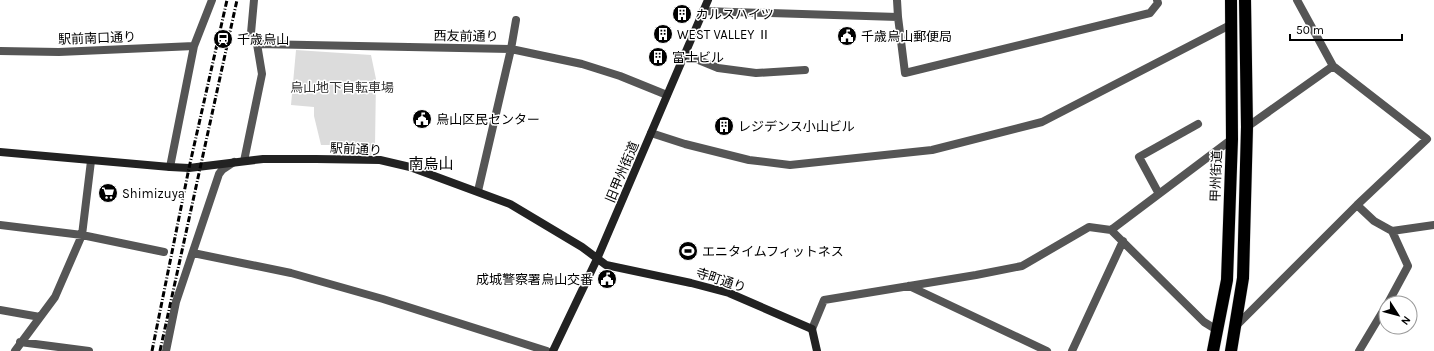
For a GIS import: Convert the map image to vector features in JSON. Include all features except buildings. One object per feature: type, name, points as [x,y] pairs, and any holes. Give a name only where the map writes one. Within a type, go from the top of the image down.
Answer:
[{"type":"highway","name":"甲州街道","points":[[1213,351],[1227,280],[1232,139],[1231,0]]},
{"type":"highway","points":[[1231,351],[1243,278],[1247,127],[1245,0]]},
{"type":"street","points":[[0,152],[170,167],[194,46],[212,0]]},
{"type":"street","points":[[244,161],[262,74],[256,44],[250,33],[254,0]]},
{"type":"street","name":"旧甲州街道","points":[[553,351],[597,259],[708,0]]},
{"type":"street","points":[[897,0],[905,73],[1150,13],[1158,3],[1157,0]]},
{"type":"street","points":[[1235,328],[1357,205],[1427,139],[1333,66],[1297,0]]},
{"type":"street","points":[[703,11],[898,17]]},
{"type":"street","points":[[478,191],[511,49],[516,20]]},
{"type":"street","points":[[651,133],[685,144],[749,160],[790,165],[932,150],[1042,122],[1232,24]]},
{"type":"street","name":"西友前通り","points":[[256,44],[511,49],[582,64],[620,76],[667,95]]},
{"type":"street","name":"駅前南口通り","points":[[0,51],[59,52],[194,46]]},
{"type":"street","points":[[684,54],[718,68],[756,73],[805,70]]},
{"type":"street","points":[[1247,127],[1333,66]]},
{"type":"street","points":[[1159,194],[1139,157],[1198,124]]},
{"type":"street","points":[[1111,230],[1232,139]]},
{"type":"street","name":"駅前通り","points":[[170,167],[189,168],[244,161],[316,159],[380,160],[410,167],[510,204],[582,247],[597,259]]},
{"type":"street","points":[[15,351],[20,342],[55,297],[82,235],[91,161]]},
{"type":"street","points":[[166,351],[176,302],[219,174],[226,166],[234,162]]},
{"type":"street","points":[[1357,205],[1374,221],[1392,231],[1408,266],[1392,295]]},
{"type":"street","points":[[0,225],[82,235],[164,252]]},
{"type":"street","points":[[1392,231],[1434,225]]},
{"type":"street","points":[[817,351],[812,329],[824,300],[1022,266],[1088,227],[1111,230],[1204,322],[1217,330]]},
{"type":"street","points":[[1072,351],[1123,241]]},
{"type":"street","points":[[193,253],[291,273],[375,296],[547,351]]},
{"type":"street","name":"寺町通り","points":[[597,259],[606,265],[691,282],[729,293],[812,329]]},
{"type":"street","points":[[908,286],[1047,351]]},
{"type":"street","points":[[0,310],[40,317]]},
{"type":"street","points":[[1359,351],[1378,319]]},
{"type":"street","points":[[20,342],[89,351]]},
{"type":"green space","name":"烏山地下自転車場","points":[[296,50],[371,55],[376,79],[375,146],[371,155],[366,158],[361,154],[359,145],[321,145],[314,116],[314,107],[291,105]]},
{"type":"railway","points":[[152,351],[189,168],[227,0]]},
{"type":"railway","points":[[160,351],[237,0]]},
{"type":"place","name":"カルスハイツ","points":[[682,14]]},
{"type":"place","name":"WEST VALLEY Ⅱ","points":[[663,34]]},
{"type":"place","name":"千歳烏山郵便局","points":[[847,36]]},
{"type":"place","name":"千歳烏山","points":[[223,39]]},
{"type":"place","name":"富士ビル","points":[[658,57]]},
{"type":"place","name":"烏山区民センター","points":[[422,119]]},
{"type":"place","name":"レジデンス小山ビル","points":[[724,126]]},
{"type":"place","name":"Shimizuya","points":[[108,193]]},
{"type":"place","name":"エニタイムフィットネス","points":[[688,251]]},
{"type":"place","name":"成城警察署烏山交番","points":[[607,279]]},
{"type":"district","name":"南烏山","points":[[431,164]]}]
